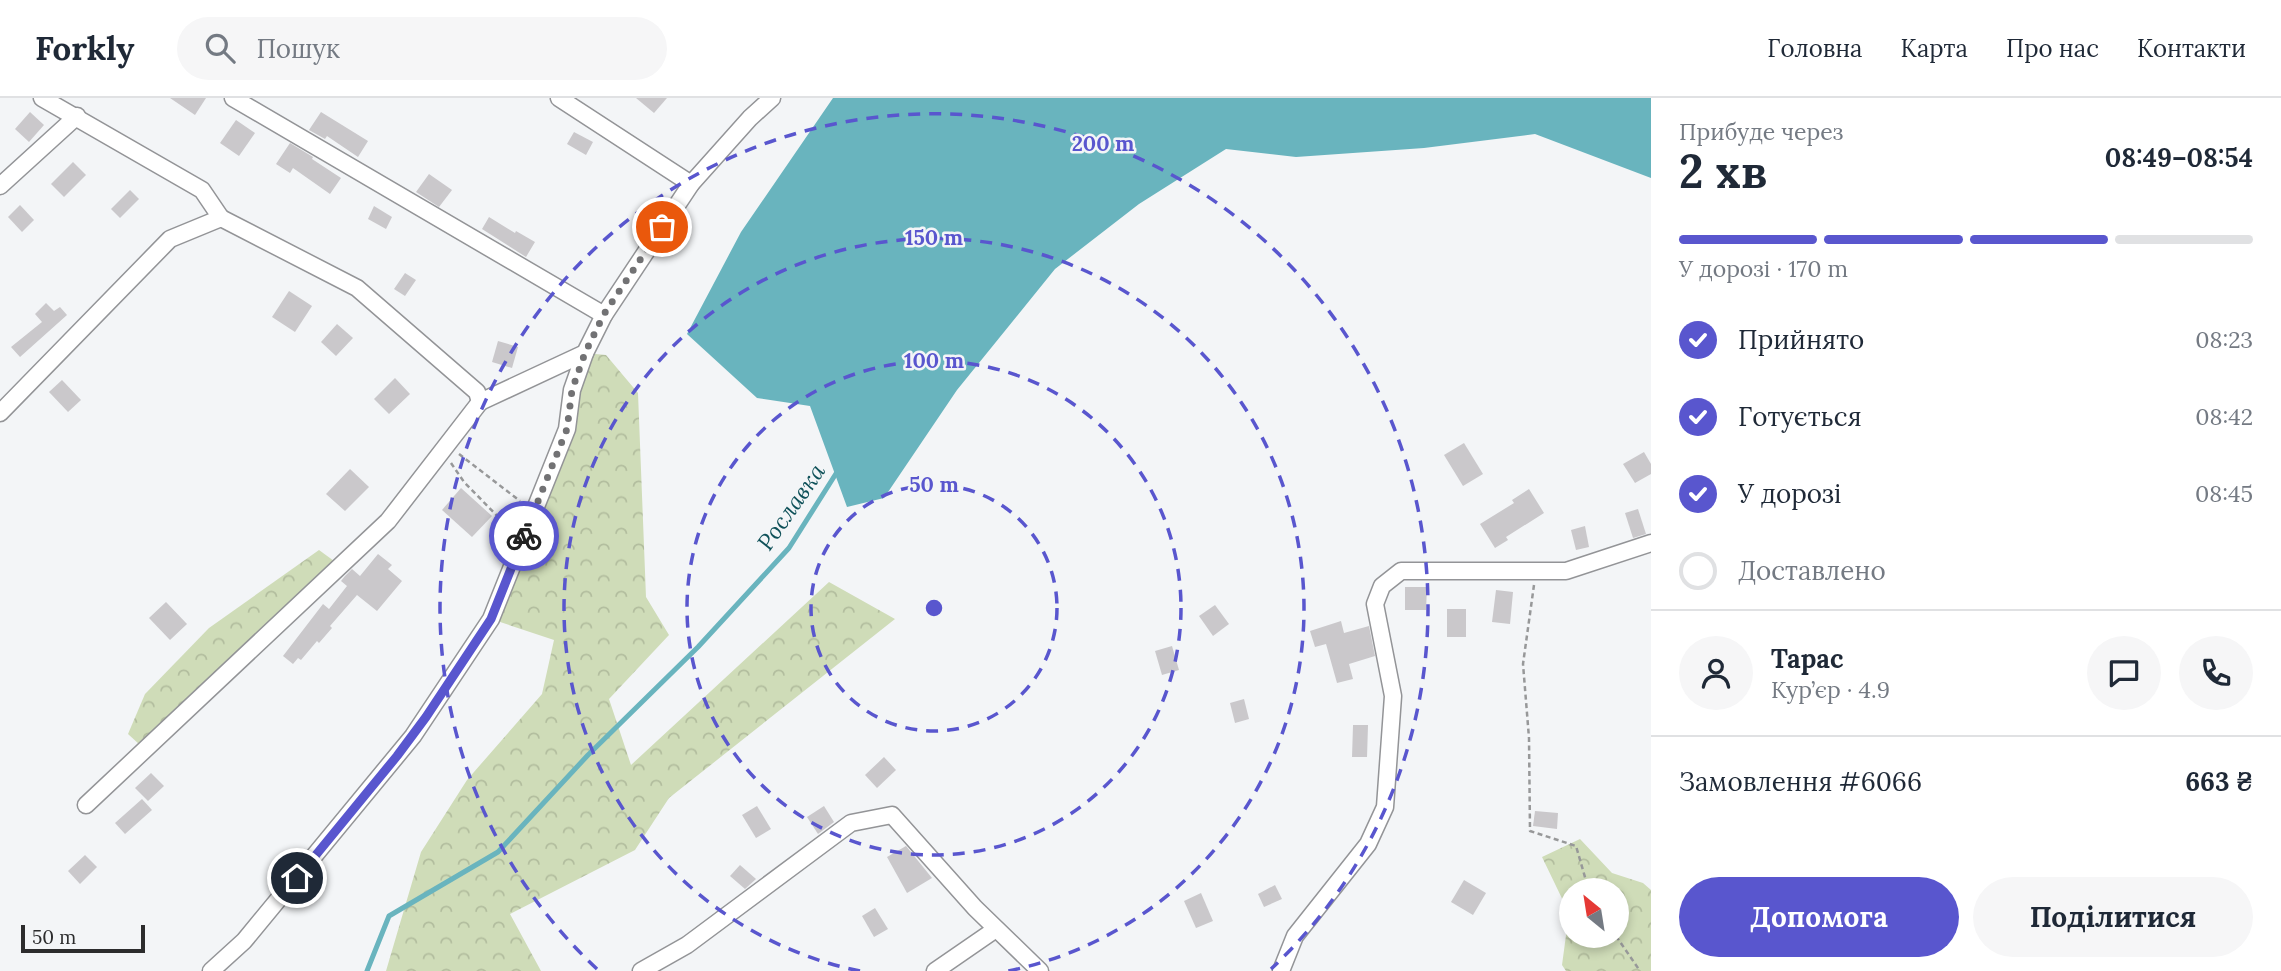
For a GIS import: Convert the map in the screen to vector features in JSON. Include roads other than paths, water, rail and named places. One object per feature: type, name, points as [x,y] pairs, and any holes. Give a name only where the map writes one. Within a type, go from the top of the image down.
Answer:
[{"type":"street","points":[[42,98],[202,190],[221,218],[357,288],[477,392],[480,402]]},
{"type":"street","points":[[233,98],[604,314]]},
{"type":"street","points":[[559,98],[691,184]]},
{"type":"street","points":[[211,971],[244,941],[413,736],[491,619],[567,429],[572,390],[585,353],[604,314],[691,184],[750,118],[772,98]]},
{"type":"street","points":[[0,186],[77,116]]},
{"type":"street","points":[[0,413],[170,239],[221,218]]},
{"type":"street","points":[[86,805],[388,521],[480,402],[585,353]]},
{"type":"street","points":[[1281,971],[1295,936],[1368,844],[1385,807],[1393,696],[1376,604],[1382,586],[1401,571],[1566,571],[1651,543]]},
{"type":"street","points":[[641,971],[687,945],[851,823],[892,815],[996,929],[1040,971]]},
{"type":"street","points":[[936,971],[996,929]]},
{"type":"water","points":[[833,98],[1651,98],[1651,178],[1535,134],[1424,148],[1296,157],[1226,149],[1139,204],[1055,269],[957,390],[884,498],[847,507],[810,406],[757,398],[687,334],[741,232]]},
{"type":"waterway","name":"Рославка","points":[[367,971],[389,916],[498,852],[588,755],[698,647],[789,548],[837,472]]}]
